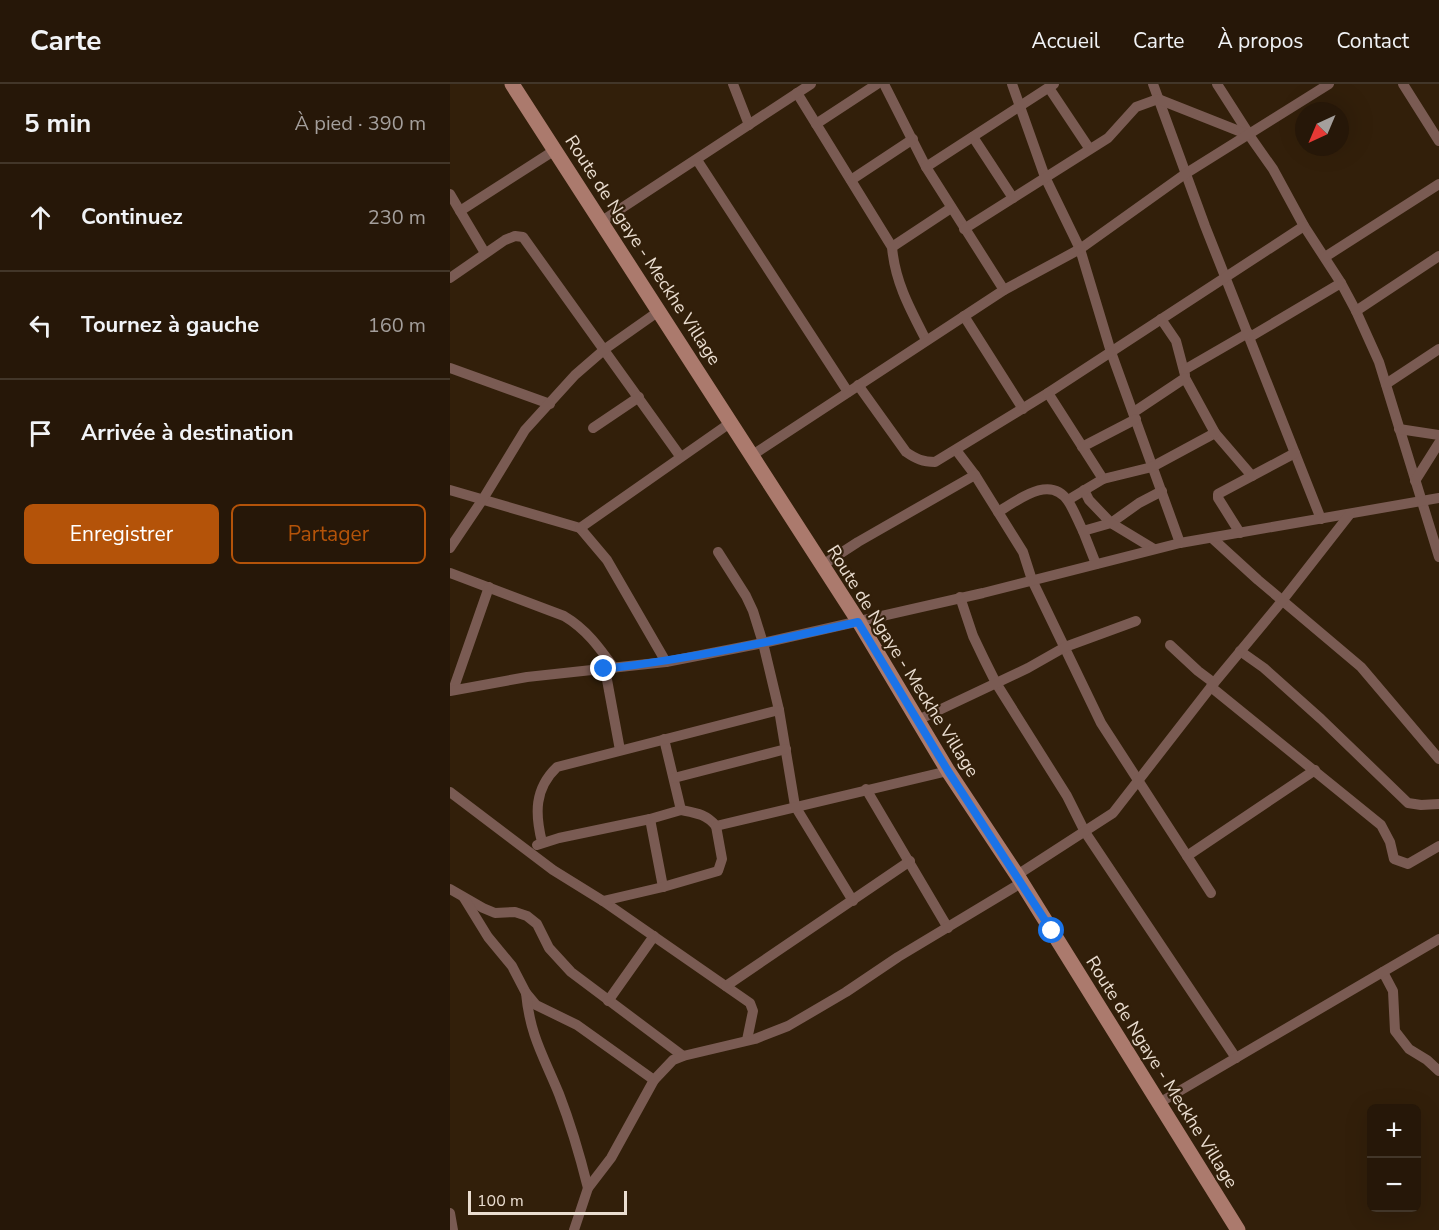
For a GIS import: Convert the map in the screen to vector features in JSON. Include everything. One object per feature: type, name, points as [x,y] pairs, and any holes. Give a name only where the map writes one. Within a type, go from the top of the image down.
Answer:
[{"type":"main road","name":"Route de Ngaye - Meckhe Village","points":[[513,84],[858,622],[948,771],[1019,879],[1238,1230]]},
{"type":"street","points":[[733,84],[749,125]]},
{"type":"street","points":[[602,221],[811,84]]},
{"type":"street","points":[[816,124],[877,84]]},
{"type":"street","points":[[884,84],[926,167],[1004,290]]},
{"type":"street","points":[[1012,84],[1045,177],[1080,249],[1111,352],[1180,543]]},
{"type":"street","points":[[1153,84],[1185,174],[1321,519]]},
{"type":"street","points":[[1217,84],[1273,169],[1304,226],[1341,283],[1356,311],[1379,362],[1439,557]]},
{"type":"street","points":[[751,456],[1004,290],[1080,249],[1185,174],[1249,135],[1314,88],[1329,84]]},
{"type":"street","points":[[1403,84],[1439,141]]},
{"type":"street","points":[[926,167],[1052,86],[1089,148]]},
{"type":"street","points":[[797,93],[892,247],[893,267],[898,284],[926,340]]},
{"type":"street","points":[[964,229],[1108,138],[1136,107],[1158,99],[1249,135]]},
{"type":"street","points":[[973,137],[1012,198]]},
{"type":"street","points":[[851,180],[913,139]]},
{"type":"street","points":[[460,211],[555,150]]},
{"type":"street","points":[[697,160],[848,392]]},
{"type":"street","points":[[1325,257],[1439,184]]},
{"type":"street","points":[[450,194],[486,253]]},
{"type":"street","points":[[892,247],[951,208]]},
{"type":"street","points":[[858,385],[906,452],[925,462],[935,462],[1023,409],[1304,226]]},
{"type":"street","points":[[450,278],[515,236],[523,237],[680,456]]},
{"type":"street","points":[[1356,311],[1439,256]]},
{"type":"street","points":[[1082,447],[1135,416],[1185,374],[1341,283]]},
{"type":"street","points":[[450,548],[525,430],[575,375],[605,349],[659,311]]},
{"type":"street","points":[[964,316],[1023,409]]},
{"type":"street","points":[[1161,319],[1176,341],[1185,374],[1215,432],[1252,476]]},
{"type":"street","points":[[1386,384],[1439,349]]},
{"type":"street","points":[[450,368],[550,404]]},
{"type":"street","points":[[1048,393],[1103,479]]},
{"type":"street","points":[[593,428],[639,397]]},
{"type":"street","points":[[580,528],[730,423]]},
{"type":"street","points":[[1399,429],[1439,435]]},
{"type":"street","points":[[1068,500],[1103,479],[1152,467],[1215,432]]},
{"type":"street","points":[[1415,481],[1439,443]]},
{"type":"street","points":[[956,450],[975,475],[1023,552],[1032,580],[1101,723],[1211,893]]},
{"type":"street","points":[[1240,533],[1218,498],[1218,494],[1295,453]]},
{"type":"street","points":[[821,566],[858,542],[975,475]]},
{"type":"street","points":[[998,512],[1037,490],[1049,488],[1057,490],[1068,500],[1096,564]]},
{"type":"street","points":[[450,490],[580,528],[607,560],[666,662]]},
{"type":"street","points":[[1083,490],[1110,523],[1154,549]]},
{"type":"street","points":[[1083,531],[1110,523],[1161,491]]},
{"type":"street","points":[[489,587],[452,690],[527,677],[666,662],[858,622],[1180,543],[1439,498]]},
{"type":"street","points":[[574,1230],[588,1188],[616,1150],[654,1080],[673,1060],[747,1040],[788,1026],[948,928],[1113,813],[1212,685],[1350,514]]},
{"type":"street","points":[[1212,538],[1360,667],[1439,759]]},
{"type":"street","points":[[718,552],[746,596],[763,643],[786,749],[795,806],[853,901]]},
{"type":"street","points":[[450,573],[564,616],[579,624],[588,633],[609,668],[620,750]]},
{"type":"street","points":[[960,597],[973,636],[996,683],[1067,796],[1084,832],[1236,1058]]},
{"type":"street","points":[[918,720],[1065,647],[1136,621]]},
{"type":"street","points":[[1170,645],[1212,685],[1380,825],[1390,842],[1394,860],[1408,864],[1439,846]]},
{"type":"street","points":[[1240,651],[1312,712],[1408,802],[1421,805],[1439,804]]},
{"type":"street","points":[[542,842],[537,822],[537,803],[543,784],[557,767],[778,710]]},
{"type":"street","points":[[664,739],[681,810]]},
{"type":"street","points":[[674,778],[786,749]]},
{"type":"street","points":[[1187,856],[1315,770]]},
{"type":"street","points":[[716,826],[948,771]]},
{"type":"street","points":[[866,789],[948,928]]},
{"type":"street","points":[[450,792],[553,870],[603,901],[750,1003],[753,1011],[747,1040]]},
{"type":"street","points":[[527,849],[542,842],[650,819],[681,810],[700,813],[716,826],[722,859],[718,870],[663,887],[603,901]]},
{"type":"street","points":[[650,819],[663,887]]},
{"type":"street","points":[[726,986],[910,861]]},
{"type":"street","points":[[450,889],[495,913],[515,912],[527,916],[537,924],[549,948],[560,962],[608,1001],[683,1056]]},
{"type":"street","points":[[462,895],[488,937],[512,966],[526,993],[536,1005],[577,1025],[654,1080]]},
{"type":"street","points":[[608,1001],[654,936]]},
{"type":"street","points":[[1159,1103],[1439,939]]},
{"type":"street","points":[[1383,972],[1393,991],[1395,1031],[1409,1049],[1439,1071]]},
{"type":"street","points":[[526,993],[528,1017],[572,1129],[588,1188]]},
{"type":"street","points":[[450,1213],[453,1230]]},
{"type":"route","points":[[604,669],[666,662],[858,622],[948,771],[1052,931]]}]
